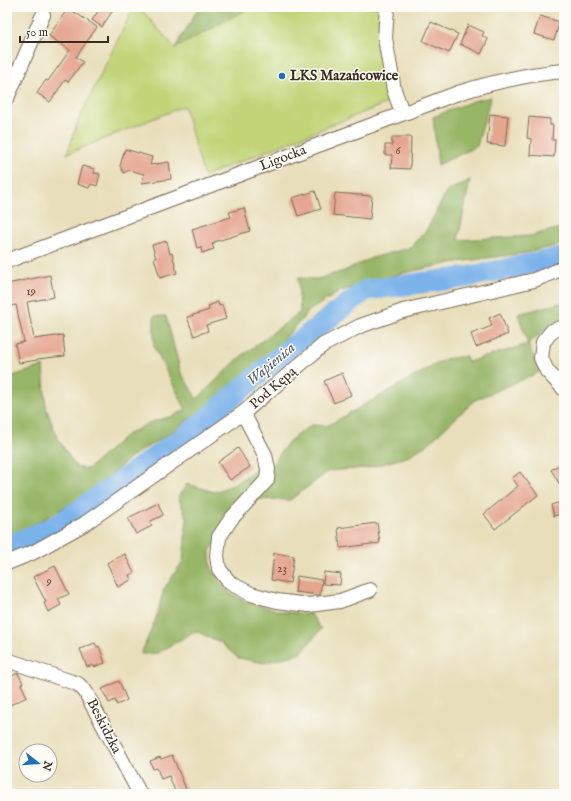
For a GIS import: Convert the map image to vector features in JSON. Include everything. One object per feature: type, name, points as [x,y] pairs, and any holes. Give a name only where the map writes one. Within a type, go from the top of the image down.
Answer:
[{"type":"street","points":[[387,7],[385,38],[394,90],[402,112]]},
{"type":"street","points":[[7,98],[43,15]]},
{"type":"street","name":"Ligocka","points":[[7,261],[402,112],[483,85],[532,74],[564,71]]},
{"type":"street","name":"Pod Kępą","points":[[7,563],[34,552],[84,524],[243,413],[323,345],[360,326],[402,311],[534,280],[564,268]]},
{"type":"street","points":[[564,327],[552,332],[543,342],[541,358],[547,371],[564,389]]},
{"type":"street","points":[[243,413],[265,455],[268,469],[267,480],[231,519],[219,537],[217,556],[219,569],[230,583],[250,594],[277,601],[309,605],[340,601],[370,590]]},
{"type":"street","name":"Beskidzka","points":[[7,660],[78,684],[85,691],[140,794]]},
{"type":"green space","name":"LKS Mazańcowice","points":[[134,7],[139,7],[175,48],[251,7],[380,7],[381,38],[387,103],[204,176],[184,106],[67,154],[78,121]]},
{"type":"green space","points":[[199,7],[251,7],[175,48]]},
{"type":"green space","points":[[491,97],[477,146],[438,165],[433,117],[473,101]]},
{"type":"green space","points":[[470,180],[458,240],[530,236],[564,227],[564,244],[525,253],[451,263],[403,273],[341,291],[310,310],[280,344],[207,406],[167,435],[132,456],[94,490],[46,518],[7,537],[7,378],[43,366],[46,408],[57,437],[76,467],[88,469],[125,436],[151,422],[173,416],[186,410],[154,347],[154,316],[166,316],[181,373],[197,399],[239,358],[300,312],[298,278],[317,279],[344,271],[372,258],[409,248],[426,231],[447,191]]},
{"type":"green space","points":[[564,302],[564,319],[542,332],[528,344],[518,314]]},
{"type":"green space","points":[[528,344],[540,372],[475,400],[428,444],[406,457],[368,468],[329,471],[290,500],[255,499],[273,463],[289,441],[311,425],[327,426],[445,359],[466,356],[468,362]]},
{"type":"green space","points":[[260,466],[260,480],[210,551],[211,567],[229,593],[248,602],[283,612],[311,614],[321,629],[301,653],[264,663],[238,658],[220,642],[195,631],[158,653],[141,654],[156,618],[164,589],[183,561],[187,518],[178,497],[187,484],[214,492],[235,484]]},
{"type":"building","points":[[101,7],[115,7],[102,27],[92,20]]},
{"type":"building","points":[[68,8],[97,27],[76,57],[83,62],[68,82],[65,80],[50,102],[37,93],[46,80],[48,81],[70,50],[49,36]]},
{"type":"building","points":[[540,16],[560,22],[554,40],[534,34]]},
{"type":"building","points":[[431,22],[458,34],[449,53],[423,41]]},
{"type":"building","points":[[468,25],[484,32],[482,36],[488,39],[481,54],[460,44]]},
{"type":"building","points":[[490,114],[508,116],[505,146],[487,144]]},
{"type":"building","points":[[529,117],[550,119],[550,125],[553,125],[552,140],[555,140],[554,157],[530,155],[531,139],[527,138]]},
{"type":"building","points":[[392,137],[411,137],[410,169],[391,168],[392,155],[385,155],[385,145],[392,145]]},
{"type":"building","points":[[125,149],[152,157],[150,165],[169,162],[171,179],[142,183],[144,174],[129,170],[124,173],[120,166]]},
{"type":"building","points":[[82,166],[95,169],[94,173],[100,174],[97,186],[91,184],[89,188],[77,184]]},
{"type":"building","points":[[315,191],[321,209],[298,216],[292,198]]},
{"type":"building","points":[[335,193],[372,196],[370,219],[333,215]]},
{"type":"building","points":[[244,208],[250,231],[214,242],[214,244],[212,244],[214,249],[202,253],[201,247],[197,248],[192,229],[231,217],[229,212]]},
{"type":"building","points":[[167,241],[177,273],[160,278],[152,245]]},
{"type":"building","points":[[50,275],[54,297],[27,302],[34,339],[63,335],[65,356],[37,359],[19,363],[15,344],[24,342],[16,305],[11,306],[7,284]]},
{"type":"building","points":[[218,302],[219,306],[222,305],[226,319],[206,325],[208,331],[194,336],[187,317],[209,310],[208,306]]},
{"type":"building","points":[[500,313],[508,334],[476,347],[471,334],[492,326],[489,318]]},
{"type":"building","points":[[342,373],[351,395],[334,403],[324,381]]},
{"type":"building","points":[[238,448],[250,467],[230,480],[218,462]]},
{"type":"building","points":[[564,462],[564,491],[551,470]]},
{"type":"building","points":[[520,472],[538,495],[495,529],[484,514],[518,486],[512,478]]},
{"type":"building","points":[[564,501],[564,513],[554,516],[551,505]]},
{"type":"building","points":[[158,503],[163,515],[149,522],[152,526],[136,534],[128,518]]},
{"type":"building","points":[[377,523],[380,543],[340,548],[338,528]]},
{"type":"building","points":[[274,553],[294,556],[290,583],[271,580]]},
{"type":"building","points":[[125,554],[134,573],[129,575],[131,580],[118,587],[107,563]]},
{"type":"building","points":[[55,566],[69,594],[58,599],[61,605],[48,612],[44,603],[46,602],[33,577]]},
{"type":"building","points":[[324,572],[341,574],[340,585],[323,584]]},
{"type":"building","points":[[297,576],[322,580],[320,595],[295,592]]},
{"type":"building","points":[[95,643],[97,647],[99,646],[105,663],[94,667],[93,665],[87,667],[80,649]]},
{"type":"building","points":[[18,673],[27,697],[10,705],[7,699],[7,678]]},
{"type":"building","points":[[119,681],[127,700],[117,705],[115,700],[109,703],[102,689]]},
{"type":"building","points":[[172,755],[188,794],[176,794],[169,776],[161,779],[157,768],[153,769],[150,761],[160,757],[161,759]]},
{"type":"waterway","name":"Wapienica","points":[[7,546],[56,526],[193,430],[290,348],[366,290],[467,277],[564,257]]},
{"type":"place","name":"LKS Mazańcowice","points":[[282,76]]}]
